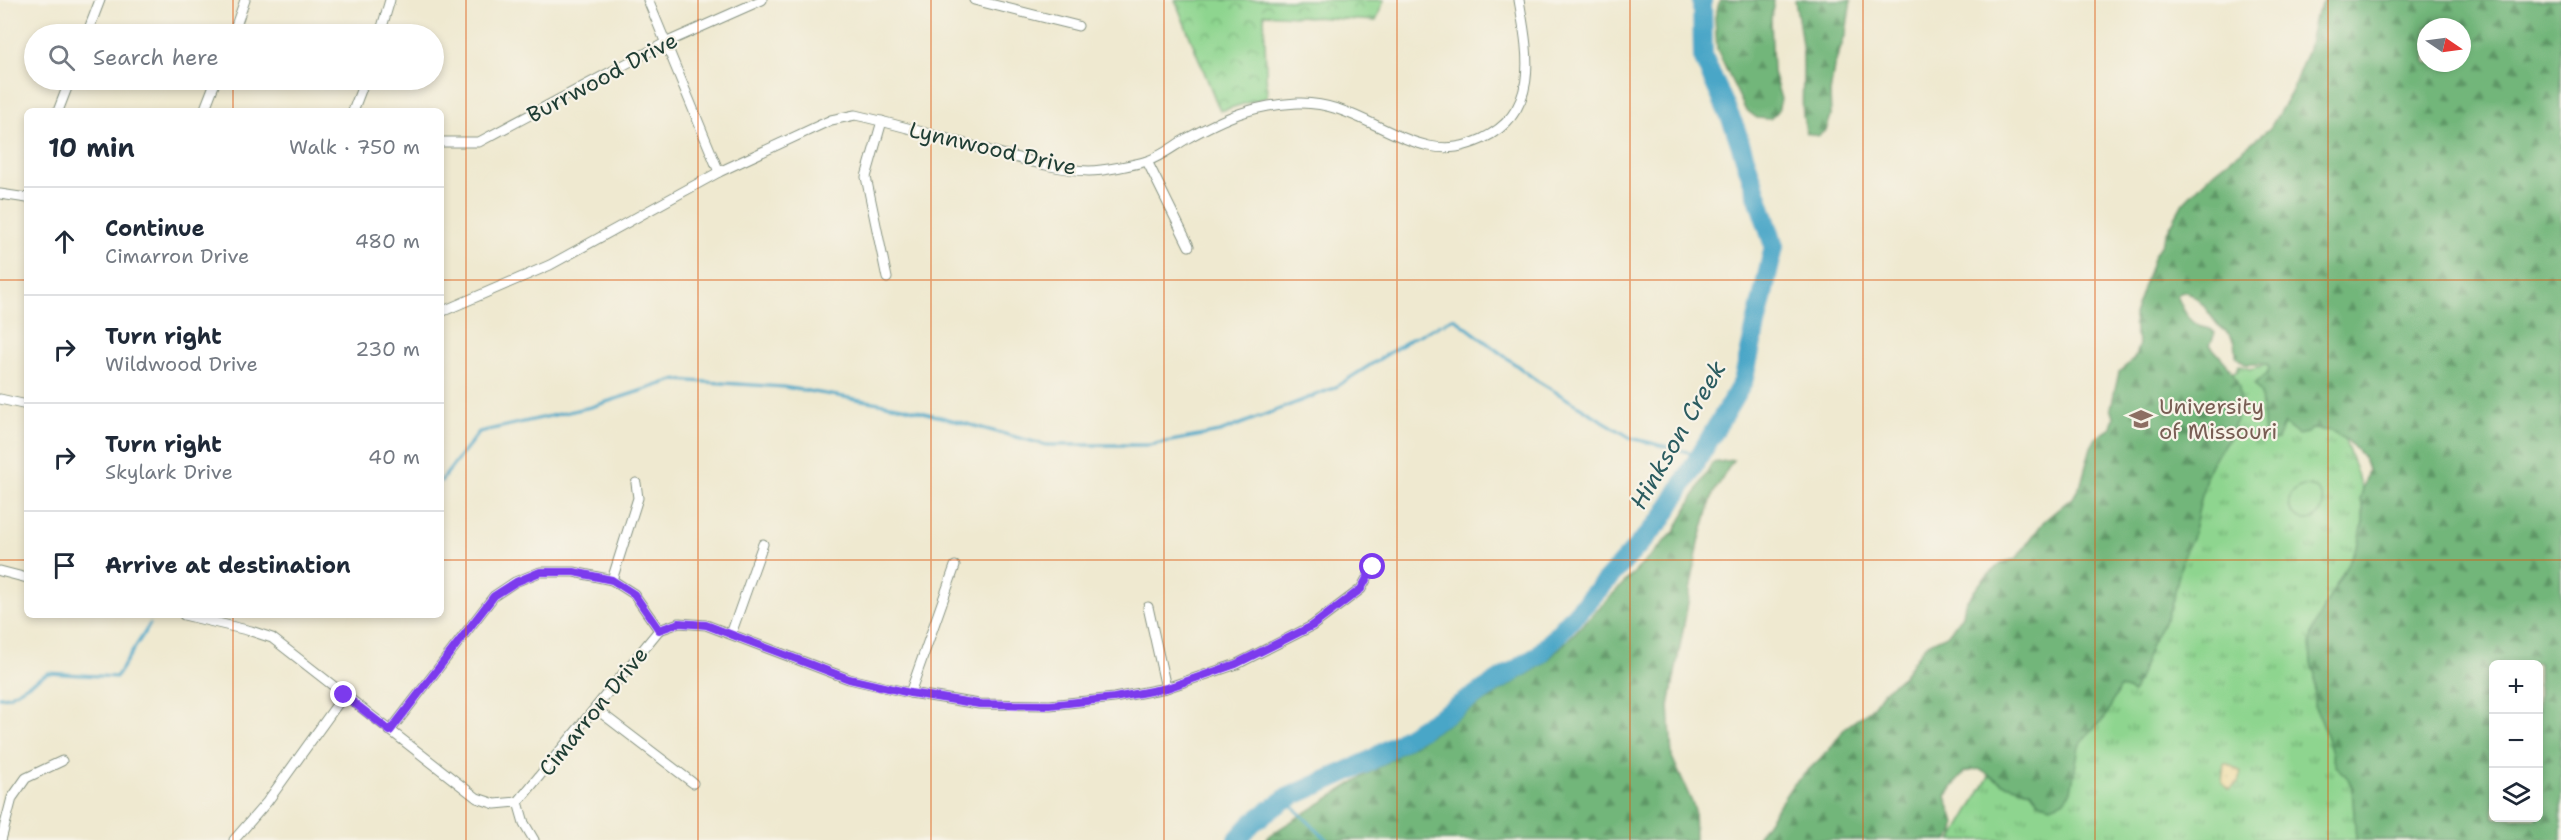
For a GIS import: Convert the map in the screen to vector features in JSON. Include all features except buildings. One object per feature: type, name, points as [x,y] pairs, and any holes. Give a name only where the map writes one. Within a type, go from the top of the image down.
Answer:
[{"type":"street","points":[[91,24],[100,0]]},
{"type":"street","points":[[237,24],[245,0]]},
{"type":"street","points":[[383,24],[390,0]]},
{"type":"street","points":[[648,0],[718,171]]},
{"type":"street","name":"Burrwood Drive","points":[[444,142],[479,142],[665,43],[762,0]]},
{"type":"street","points":[[974,0],[1078,26]]},
{"type":"street","name":"Lynnwood Drive","points":[[444,311],[550,265],[718,171],[831,120],[855,115],[1036,163],[1090,171],[1147,161],[1242,111],[1299,103],[1345,111],[1404,138],[1429,146],[1452,149],[1498,131],[1512,116],[1525,91],[1528,54],[1519,0]]},
{"type":"street","points":[[59,108],[66,90]]},
{"type":"street","points":[[205,108],[212,90]]},
{"type":"street","points":[[354,108],[361,90]]},
{"type":"street","points":[[882,121],[866,177],[887,278]]},
{"type":"street","points":[[1147,161],[1189,246]]},
{"type":"street","points":[[0,194],[24,198]]},
{"type":"street","points":[[0,399],[24,404]]},
{"type":"street","points":[[612,580],[638,498],[636,483]]},
{"type":"street","points":[[731,634],[763,544]]},
{"type":"street","points":[[910,693],[955,566]]},
{"type":"street","name":"Cimarron Drive","points":[[518,802],[596,710],[659,630],[679,623],[706,625],[849,679],[910,693],[979,704],[1050,705],[1114,698],[1167,688],[1236,664],[1312,626],[1361,589],[1373,567]]},
{"type":"street","points":[[0,571],[24,577]]},
{"type":"street","points":[[390,731],[494,596],[516,582],[540,572],[574,572],[612,580],[634,594],[659,630]]},
{"type":"street","points":[[1148,607],[1167,688]]},
{"type":"street","points":[[197,618],[272,638],[477,798],[495,804],[518,802],[524,823],[534,840]]},
{"type":"street","points":[[234,840],[267,802],[344,695]]},
{"type":"street","points":[[596,710],[693,783]]},
{"type":"street","points":[[0,840],[12,798],[26,778],[62,761]]},
{"type":"green space","points":[[1175,0],[1384,0],[1376,21],[1264,14],[1267,97],[1220,111]]},
{"type":"green space","points":[[1720,0],[1774,0],[1771,19],[1773,72],[1781,99],[1778,111],[1770,119],[1757,118],[1745,109],[1717,50],[1715,17]]},
{"type":"green space","points":[[1795,0],[1851,0],[1846,33],[1834,67],[1830,93],[1831,116],[1826,130],[1818,136],[1807,133],[1802,107],[1803,54]]},
{"type":"green space","points":[[2324,0],[2561,0],[2561,840],[2356,840],[2352,788],[2347,776],[2336,766],[2321,719],[2314,706],[2315,674],[2311,664],[2310,642],[2315,624],[2359,543],[2363,522],[2363,505],[2360,500],[2368,470],[2364,458],[2348,441],[2332,431],[2312,429],[2298,435],[2284,424],[2278,439],[2272,442],[2264,438],[2261,394],[2255,384],[2267,374],[2269,368],[2267,364],[2245,364],[2236,357],[2232,337],[2218,325],[2200,301],[2183,292],[2177,295],[2186,314],[2196,325],[2215,333],[2210,345],[2231,369],[2239,387],[2240,398],[2236,420],[2229,439],[2215,456],[2207,473],[2192,539],[2183,556],[2167,617],[2151,644],[2133,693],[2121,687],[2105,718],[2089,732],[2079,746],[2071,791],[2063,801],[2051,806],[2039,802],[2031,791],[2002,783],[1979,769],[1964,772],[1946,796],[1955,824],[1948,840],[1755,840],[1792,786],[1829,750],[1845,728],[1871,709],[1884,691],[1902,677],[1925,645],[1947,635],[1963,615],[1965,603],[1982,581],[2001,563],[2016,559],[2044,521],[2074,496],[2081,484],[2091,447],[2096,438],[2111,428],[2114,416],[2111,408],[2119,372],[2134,359],[2139,344],[2135,332],[2134,315],[2153,258],[2183,203],[2209,176],[2270,128],[2291,93],[2308,49],[2315,17]]},
{"type":"green space","points":[[2239,365],[2249,369],[2266,365],[2333,409],[2363,489],[2381,555],[2411,840],[1952,840],[2222,375],[2237,371]]},
{"type":"green space","points":[[1733,460],[1713,494],[1699,542],[1669,706],[1672,757],[1694,807],[1695,840],[1266,840],[1271,834],[1544,664],[1675,531],[1712,463]]},
{"type":"green space","points":[[2306,486],[2318,491],[2323,503],[2318,515],[2306,520],[2294,515],[2289,503],[2294,491]]},
{"type":"sand","points":[[2224,764],[2241,772],[2238,782],[2230,790],[2222,783]]},
{"type":"waterway","name":"Hinkson Creek","points":[[1237,840],[1252,823],[1285,799],[1368,762],[1538,656],[1663,518],[1743,382],[1774,246],[1735,128],[1703,57],[1702,0]]},
{"type":"waterway","points":[[444,477],[479,432],[591,407],[674,380],[784,387],[903,407],[1046,445],[1149,445],[1220,432],[1334,388],[1411,339],[1454,318],[1536,380],[1631,438],[1700,455]]},
{"type":"waterway","points":[[0,697],[9,696],[48,673],[116,677],[150,624]]},
{"type":"waterway","points":[[1285,799],[1327,840]]},
{"type":"place","name":"University of Missouri","points":[[2141,419]]},
{"type":"route","points":[[344,695],[390,731],[494,596],[516,582],[540,572],[574,572],[612,580],[634,594],[659,630],[679,623],[706,625],[849,679],[910,693],[979,704],[1050,705],[1114,698],[1167,688],[1236,664],[1312,626],[1361,589],[1373,567]]}]
